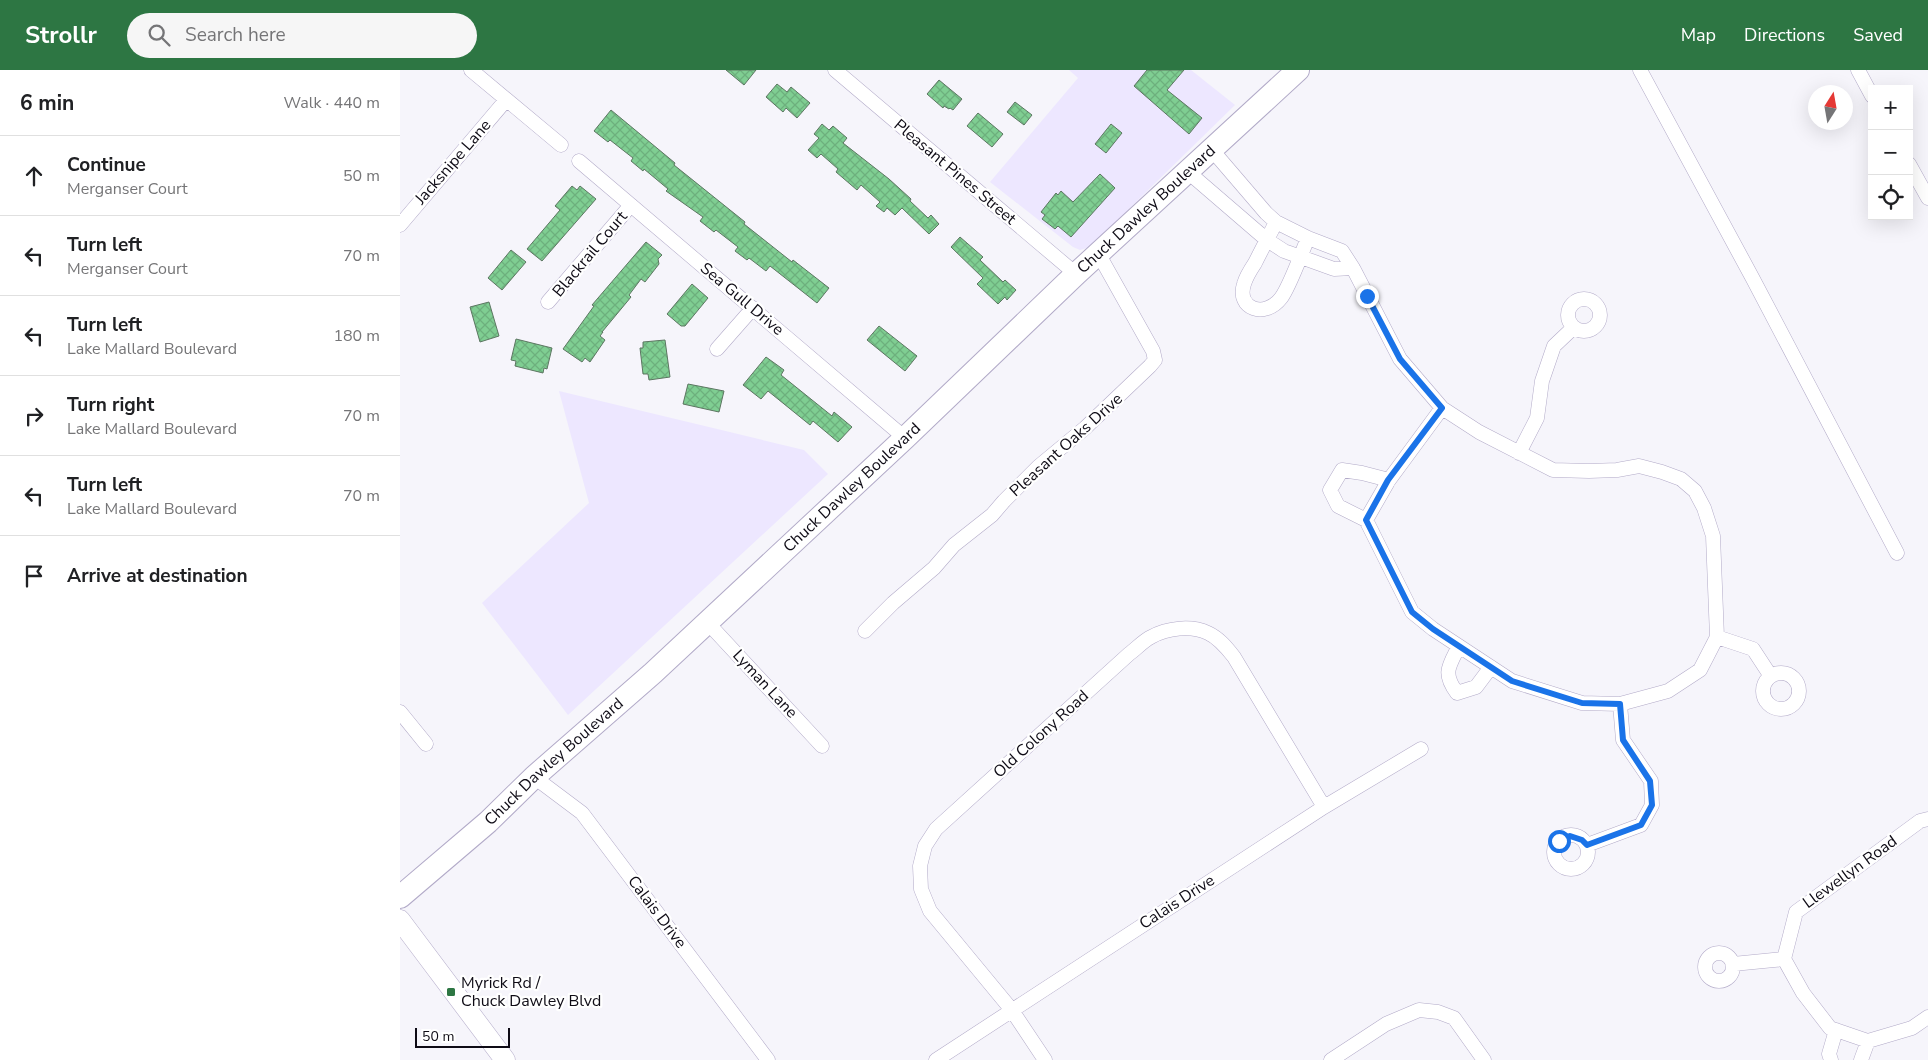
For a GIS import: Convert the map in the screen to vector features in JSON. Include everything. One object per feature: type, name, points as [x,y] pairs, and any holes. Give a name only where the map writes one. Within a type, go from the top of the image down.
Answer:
[{"type":"main road","name":"Chuck Dawley Boulevard","points":[[400,897],[488,822],[534,777],[653,673],[905,438],[1098,253],[1298,70]]},
{"type":"street","points":[[471,70],[561,145]]},
{"type":"street","name":"Pleasant Pines Street","points":[[835,70],[1076,274]]},
{"type":"street","points":[[1640,70],[1897,552]]},
{"type":"street","points":[[1858,70],[1868,89]]},
{"type":"street","name":"Jacksnipe Lane","points":[[400,225],[506,100]]},
{"type":"street","points":[[1212,150],[1276,222],[1308,238],[1342,250],[1400,359],[1442,408],[1479,432],[1553,470],[1618,470],[1639,466],[1681,479],[1695,491],[1704,508],[1714,536],[1717,637],[1700,670],[1668,692],[1620,704],[1582,703],[1512,681],[1433,629],[1412,612],[1366,520],[1338,506],[1330,490],[1342,470],[1388,480]]},
{"type":"street","name":"Sea Gull Drive","points":[[579,161],[905,438]]},
{"type":"street","points":[[1913,171],[1928,198]]},
{"type":"street","points":[[1188,172],[1267,240],[1284,251],[1334,269],[1353,268]]},
{"type":"street","name":"Blackrail Court","points":[[548,302],[631,205]]},
{"type":"street","points":[[1276,222],[1244,284],[1243,295],[1247,304],[1254,308],[1263,311],[1274,306],[1282,296],[1308,238]]},
{"type":"street","name":"Pleasant Oaks Drive","points":[[865,631],[893,603],[934,568],[954,545],[992,515],[1004,500],[1038,467],[1085,428],[1155,360],[1153,351],[1098,253]]},
{"type":"street","points":[[716,349],[753,308]]},
{"type":"street","points":[[1519,453],[1538,418],[1542,381],[1554,346],[1573,328]]},
{"type":"street","points":[[1366,520],[1388,480],[1442,408]]},
{"type":"street","name":"Lyman Lane","points":[[707,622],[822,746]]},
{"type":"street","name":"Old Colony Road","points":[[1045,1060],[1011,1009],[930,911],[921,889],[920,866],[925,846],[936,829],[1149,638],[1167,630],[1189,629],[1208,633],[1223,644],[1234,657],[1324,807]]},
{"type":"street","points":[[1717,637],[1753,649],[1770,675]]},
{"type":"street","points":[[1459,646],[1449,666],[1448,681],[1456,693],[1476,687],[1491,667]]},
{"type":"street","points":[[1587,845],[1641,825],[1652,805],[1650,781],[1623,740],[1620,704]]},
{"type":"street","points":[[400,712],[426,744]]},
{"type":"street","name":"Calais Drive","points":[[936,1060],[1011,1009],[1324,807],[1421,749]]},
{"type":"street","name":"Calais Drive","points":[[534,777],[582,813],[768,1060]]},
{"type":"street","name":"Llewellyn Road","points":[[1784,959],[1796,912],[1920,821],[1928,819]]},
{"type":"street","points":[[400,920],[505,1060]]},
{"type":"street","points":[[1733,964],[1784,959],[1803,993],[1830,1028],[1868,1041],[1912,1028],[1928,1017]]},
{"type":"street","points":[[1331,1060],[1386,1024],[1419,1010],[1438,1012],[1454,1018],[1484,1060]]},
{"type":"street","points":[[1832,1060],[1829,1054],[1836,1030]]},
{"type":"street","points":[[1861,1060],[1868,1041]]},
{"type":"shaded area","points":[[1069,70],[1191,70],[1235,105],[1090,247],[1080,250],[1073,247],[990,182],[1078,78]]},
{"type":"shaded area","points":[[559,391],[804,450],[828,474],[568,715],[482,603],[589,503]]},
{"type":"building","points":[[726,70],[756,70],[744,85]]},
{"type":"building","points":[[1147,70],[1184,70],[1167,90],[1202,118],[1189,134],[1134,86]]},
{"type":"building","points":[[939,80],[962,99],[953,110],[944,106],[943,108],[927,94]]},
{"type":"building","points":[[777,84],[787,92],[791,87],[810,103],[797,118],[786,108],[783,112],[766,97]]},
{"type":"building","points":[[1015,102],[1032,115],[1024,125],[1007,112]]},
{"type":"building","points":[[611,110],[675,163],[674,165],[745,222],[744,224],[829,288],[817,303],[770,266],[766,271],[749,258],[747,260],[735,251],[738,247],[716,230],[714,232],[700,221],[703,217],[666,191],[668,189],[631,161],[633,158],[610,140],[608,142],[594,131]]},
{"type":"building","points":[[978,113],[1003,134],[992,147],[967,126]]},
{"type":"building","points":[[822,124],[829,130],[833,126],[847,138],[843,143],[889,179],[928,218],[931,215],[939,224],[929,234],[902,208],[895,215],[887,208],[884,212],[876,206],[880,202],[861,185],[857,190],[836,172],[838,169],[821,154],[817,158],[808,150],[819,138],[814,134]]},
{"type":"building","points":[[1111,124],[1122,133],[1106,153],[1095,144]]},
{"type":"building","points":[[1100,174],[1115,188],[1071,237],[1058,226],[1055,229],[1042,219],[1045,215],[1041,212],[1056,193],[1058,195],[1061,191],[1073,202]]},
{"type":"building","points":[[572,186],[577,190],[580,186],[596,199],[542,261],[527,249],[560,210],[555,206]]},
{"type":"building","points":[[960,237],[983,257],[980,260],[1003,282],[1005,280],[1016,290],[1007,300],[1005,297],[998,304],[977,284],[983,278],[951,247]]},
{"type":"building","points":[[646,242],[662,255],[658,259],[659,264],[645,282],[641,279],[629,295],[631,297],[602,332],[600,336],[605,340],[590,362],[585,358],[582,362],[563,349],[594,306],[592,305]]},
{"type":"building","points":[[511,250],[526,262],[502,290],[488,278]]},
{"type":"building","points":[[692,284],[708,298],[685,326],[681,326],[667,314]]},
{"type":"building","points":[[489,302],[499,336],[480,342],[470,307]]},
{"type":"building","points":[[879,326],[917,356],[905,371],[867,340]]},
{"type":"building","points":[[516,339],[552,348],[547,369],[544,368],[543,373],[515,366],[516,361],[511,360]]},
{"type":"building","points":[[665,340],[670,377],[649,380],[648,374],[643,374],[640,348],[643,348],[643,342]]},
{"type":"building","points":[[766,357],[784,370],[781,375],[832,416],[834,412],[852,427],[838,442],[813,421],[810,425],[768,391],[761,399],[743,385]]},
{"type":"building","points":[[688,384],[724,391],[719,412],[683,404]]},
{"type":"place","name":"Myrick Rd / Chuck Dawley Blvd","points":[[451,992]]},
{"type":"route","points":[[1367,296],[1400,359],[1442,408],[1388,480],[1366,520],[1412,612],[1433,629],[1512,681],[1582,703],[1620,704],[1623,740],[1650,781],[1652,805],[1641,825],[1587,845],[1577,836],[1564,837],[1559,841]]}]
